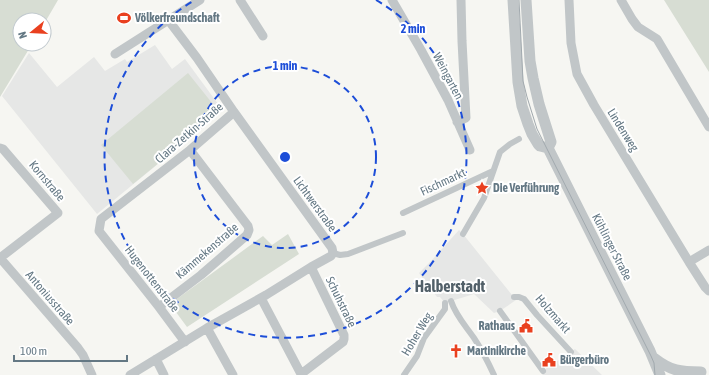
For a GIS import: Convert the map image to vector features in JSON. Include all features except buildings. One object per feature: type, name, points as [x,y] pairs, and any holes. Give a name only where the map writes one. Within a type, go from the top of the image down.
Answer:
[{"type":"street","points":[[116,54],[200,0]]},
{"type":"street","points":[[240,0],[263,36]]},
{"type":"street","name":"Weingarten","points":[[392,0],[448,100],[470,150]]},
{"type":"street","name":"Weingarten","points":[[458,122],[466,118],[461,0]]},
{"type":"street","name":"Kühlinger Straße","points":[[514,0],[518,82],[522,106],[532,134],[540,146],[548,148],[654,358],[660,375]]},
{"type":"street","name":"Kühlinger Straße","points":[[526,0],[530,61],[539,104],[551,142],[548,148]]},
{"type":"street","name":"Lindenweg","points":[[570,0],[571,43],[577,74],[594,105],[689,262],[709,291]]},
{"type":"street","points":[[621,0],[638,27],[657,40],[709,127]]},
{"type":"street","name":"Clara-Zetkin-Straße","points":[[99,231],[101,219],[190,150],[234,112],[197,58],[168,21]]},
{"type":"street","name":"Lichtwerstraße","points":[[234,112],[332,248],[333,253]]},
{"type":"street","points":[[464,234],[484,198],[500,152],[518,139]]},
{"type":"street","name":"Kornstraße","points":[[0,148],[3,149],[58,213],[0,258]]},
{"type":"street","name":"Kämmekenstraße","points":[[159,307],[229,251],[247,235],[249,230],[248,226],[190,150]]},
{"type":"street","name":"Fischmarkt","points":[[402,213],[493,171]]},
{"type":"street","name":"Hugenottenstraße","points":[[99,231],[185,342]]},
{"type":"street","points":[[333,253],[340,255],[348,254],[403,233]]},
{"type":"street","points":[[689,262],[709,250]]},
{"type":"street","name":"Schuhstraße","points":[[130,375],[207,328],[331,256],[333,253]]},
{"type":"street","name":"Antoniusstraße","points":[[0,258],[78,348],[83,355],[92,375]]},
{"type":"street","name":"Schuhstraße","points":[[260,298],[301,375],[343,342],[344,339],[344,335],[311,267]]},
{"type":"street","name":"Holzmarkt","points":[[514,297],[524,299],[571,352]]},
{"type":"street","name":"Hoher Weg","points":[[404,375],[417,356],[424,338],[445,309],[448,302],[475,339],[494,375]]},
{"type":"street","points":[[500,311],[542,371]]},
{"type":"street","points":[[207,328],[233,375]]},
{"type":"street","points":[[654,358],[661,364],[675,370],[683,372],[705,371]]},
{"type":"street","points":[[156,359],[164,375]]},
{"type":"street","points":[[690,375],[705,371]]},
{"type":"shaded area","points":[[0,0],[58,0],[51,12],[12,12],[12,52],[27,52],[0,97]]},
{"type":"shaded area","points":[[664,0],[709,0],[709,72]]},
{"type":"shaded area","points":[[155,45],[172,69],[185,59],[221,108],[220,113],[97,214],[2,96],[29,53],[57,87],[94,57],[105,71],[125,59],[127,62]]},
{"type":"shaded area","points":[[188,73],[220,113],[133,184],[101,145]]},
{"type":"shaded area","points":[[459,230],[516,300],[500,311],[494,313],[474,294],[445,303],[440,297],[437,297],[419,273]]},
{"type":"shaded area","points":[[288,234],[299,254],[187,327],[170,304],[263,236],[272,245]]},
{"type":"shaded area","points":[[575,349],[602,375],[543,375],[541,372]]},
{"type":"tram line","points":[[519,0],[523,81],[537,129],[651,356],[654,363],[655,375]]},
{"type":"place","name":"Völkerfreundschaft","points":[[124,18]]},
{"type":"place","name":"Die Verführung","points":[[482,188]]},
{"type":"place","name":"Rathaus","points":[[526,326]]},
{"type":"place","name":"Martinikirche","points":[[456,351]]},
{"type":"place","name":"Bürgerbüro","points":[[549,360]]},
{"type":"district","name":"Halberstadt","points":[[450,286]]}]
